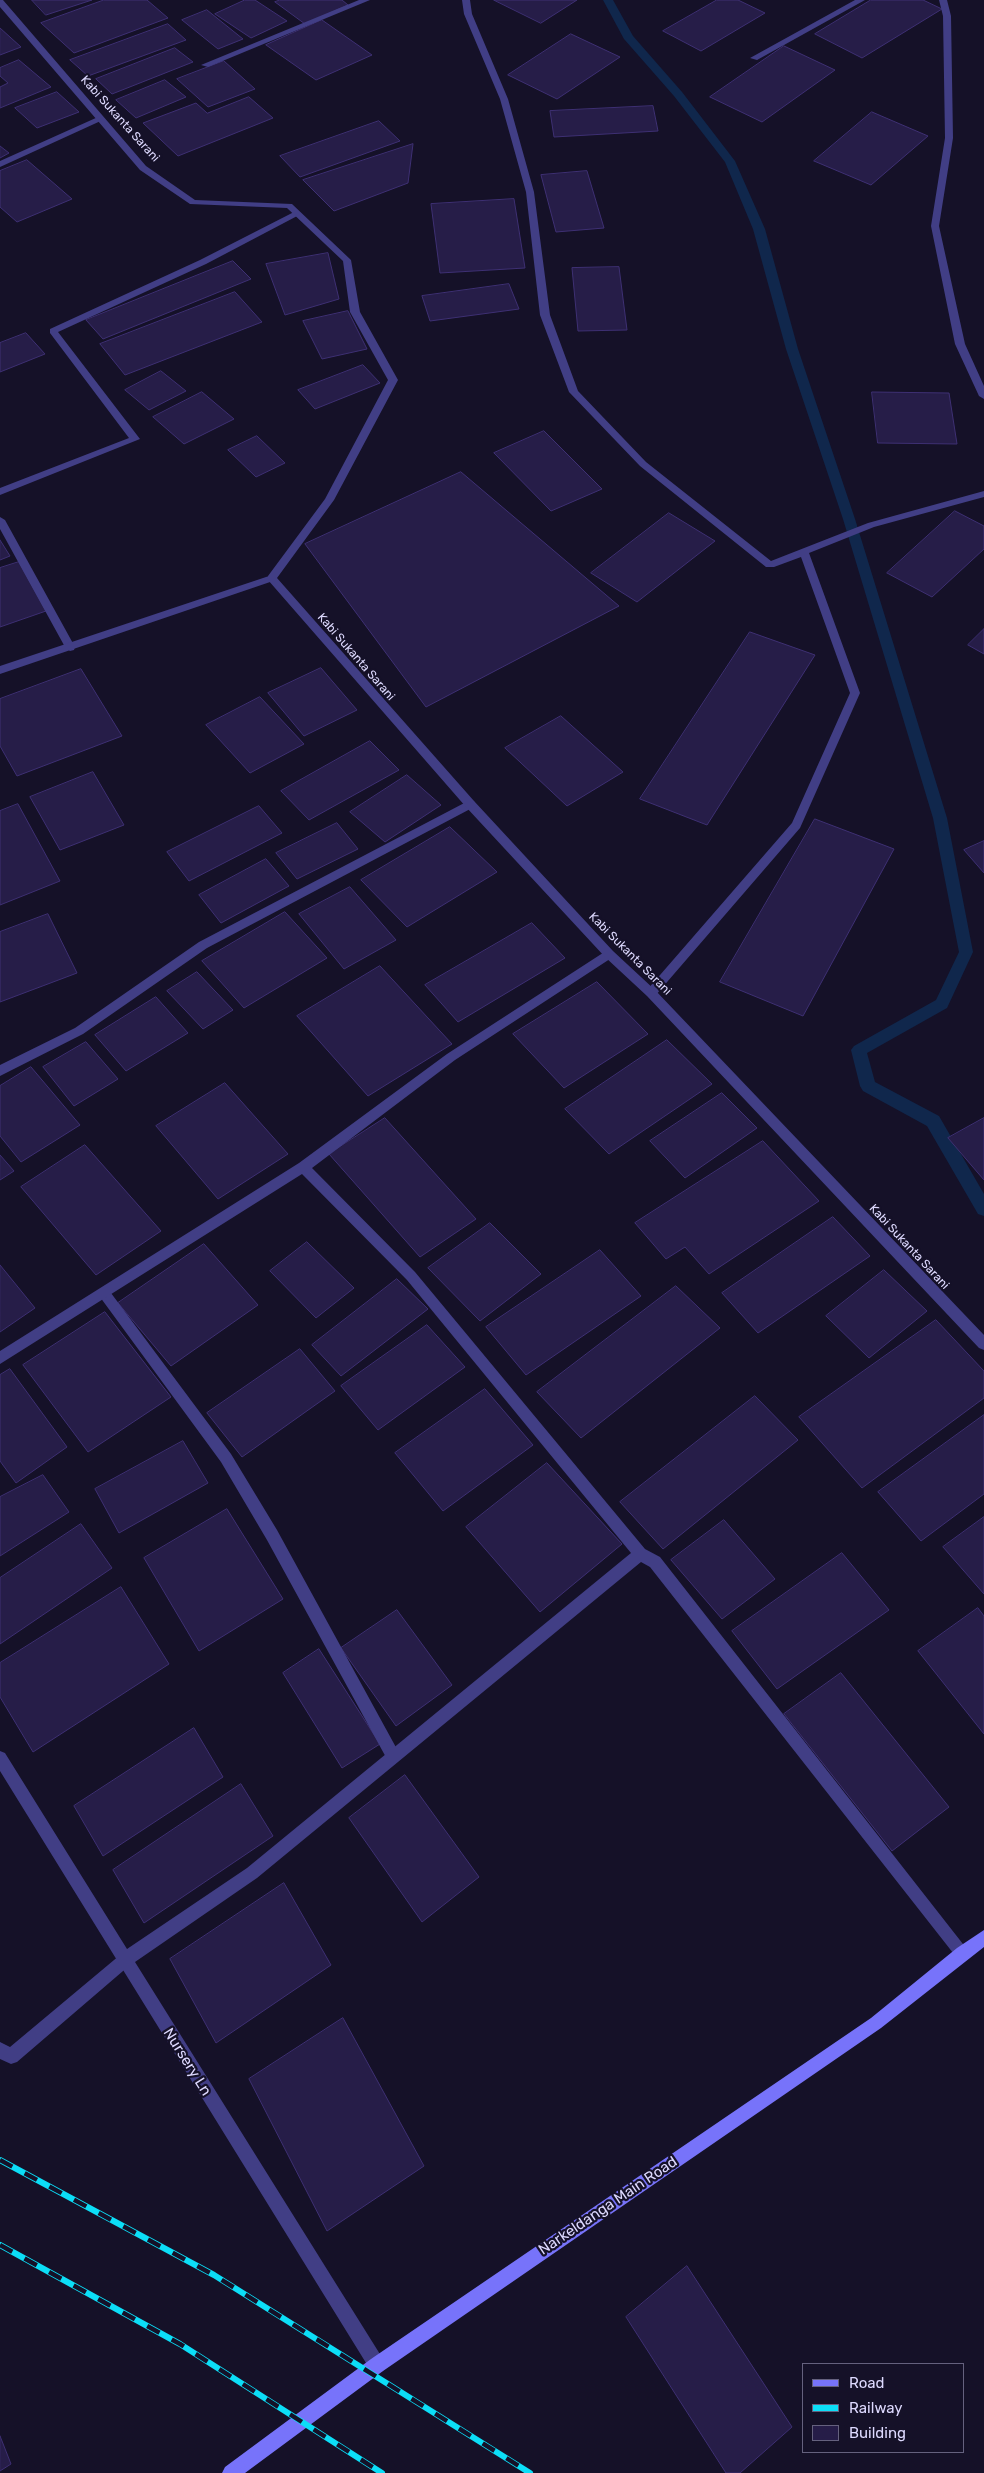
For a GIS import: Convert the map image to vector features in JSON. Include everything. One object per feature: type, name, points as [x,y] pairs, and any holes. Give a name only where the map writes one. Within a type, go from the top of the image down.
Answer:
[{"type":"main road","name":"Narkeldanga Main Road","points":[[231,2473],[377,2365],[876,2023],[962,1953],[984,1938]]},
{"type":"street","points":[[205,65],[366,0]]},
{"type":"street","points":[[466,0],[468,14],[504,99],[528,183],[545,315],[574,392],[643,464],[770,565],[871,525],[984,494]]},
{"type":"street","points":[[754,58],[861,0]]},
{"type":"street","points":[[943,0],[947,16],[949,138],[935,226],[960,344],[984,396]]},
{"type":"street","name":"Kabi Sukanta Sarani","points":[[0,2],[143,168],[193,202],[289,206],[347,260],[355,312],[392,380],[329,500],[272,578],[470,804],[609,954],[651,993],[984,1344]]},
{"type":"street","points":[[0,164],[102,119]]},
{"type":"street","points":[[0,492],[135,439],[53,331],[203,262],[297,214]]},
{"type":"street","points":[[0,520],[70,646]]},
{"type":"street","points":[[651,993],[796,825],[855,693],[804,552]]},
{"type":"street","points":[[0,670],[272,578]]},
{"type":"street","points":[[0,1071],[79,1031],[204,945],[470,804]]},
{"type":"street","points":[[0,1358],[303,1167],[451,1057],[609,954]]},
{"type":"street","points":[[303,1167],[411,1276],[640,1554],[655,1562],[962,1953]]},
{"type":"street","points":[[104,1293],[226,1458],[272,1535],[392,1756]]},
{"type":"street","points":[[0,2050],[11,2056],[125,1960],[252,1874],[392,1756],[640,1554]]},
{"type":"street","name":"Nursery Ln","points":[[0,1758],[377,2365]]},
{"type":"building","points":[[32,0],[92,0],[46,15]]},
{"type":"building","points":[[104,0],[147,0],[168,18],[74,53],[41,23]]},
{"type":"building","points":[[245,0],[255,0],[287,21],[251,38],[215,14]]},
{"type":"building","points":[[280,0],[342,0],[348,5],[305,24],[275,2]]},
{"type":"building","points":[[494,0],[577,0],[541,23]]},
{"type":"building","points":[[717,0],[738,0],[765,13],[701,51],[663,31]]},
{"type":"building","points":[[871,0],[923,0],[942,9],[862,58],[815,34]]},
{"type":"building","points":[[207,10],[243,39],[218,49],[182,20]]},
{"type":"building","points":[[322,20],[372,55],[316,80],[266,45]]},
{"type":"building","points":[[168,24],[186,40],[88,76],[70,60]]},
{"type":"building","points":[[0,28],[21,47],[0,55]]},
{"type":"building","points":[[571,34],[620,57],[557,99],[508,75]]},
{"type":"building","points":[[784,46],[835,70],[762,122],[710,97]]},
{"type":"building","points":[[175,48],[193,62],[112,94],[96,79]]},
{"type":"building","points":[[19,60],[51,87],[0,108],[0,87],[8,83],[0,76],[0,68]]},
{"type":"building","points":[[224,61],[255,89],[208,107],[177,79]]},
{"type":"building","points":[[165,80],[186,97],[136,118],[116,100]]},
{"type":"building","points":[[57,92],[79,112],[37,128],[15,108]]},
{"type":"building","points":[[249,97],[273,118],[178,156],[143,123],[196,103],[207,113]]},
{"type":"building","points":[[653,106],[658,131],[554,137],[550,111]]},
{"type":"building","points":[[872,112],[928,136],[871,185],[814,161]]},
{"type":"building","points":[[379,121],[400,141],[300,177],[280,156]]},
{"type":"building","points":[[413,144],[408,183],[334,211],[303,180]]},
{"type":"building","points":[[0,146],[9,153],[0,158]]},
{"type":"building","points":[[27,160],[72,199],[17,222],[0,207],[0,171]]},
{"type":"building","points":[[587,171],[604,228],[556,232],[541,175]]},
{"type":"building","points":[[514,199],[525,268],[440,273],[431,204]]},
{"type":"building","points":[[328,253],[339,299],[285,315],[266,264]]},
{"type":"building","points":[[233,261],[251,279],[103,339],[86,320]]},
{"type":"building","points":[[619,267],[627,330],[578,331],[572,268]]},
{"type":"building","points":[[509,284],[519,309],[430,321],[422,296]]},
{"type":"building","points":[[235,292],[262,322],[125,375],[100,344]]},
{"type":"building","points":[[348,311],[367,349],[322,359],[303,321]]},
{"type":"building","points":[[26,333],[45,354],[0,372],[0,343]]},
{"type":"building","points":[[363,365],[380,383],[315,409],[298,390]]},
{"type":"building","points":[[161,371],[186,391],[149,410],[125,390]]},
{"type":"building","points":[[202,392],[234,419],[184,444],[153,417]]},
{"type":"building","points":[[872,392],[949,393],[957,444],[878,443]]},
{"type":"building","points":[[544,431],[602,489],[551,511],[494,453]]},
{"type":"building","points":[[257,436],[285,463],[256,477],[228,450]]},
{"type":"building","points":[[461,472],[619,606],[426,707],[305,544]]},
{"type":"building","points":[[955,511],[984,526],[984,549],[932,597],[887,573]]},
{"type":"building","points":[[669,513],[715,541],[637,602],[591,573]]},
{"type":"building","points":[[0,540],[10,556],[0,560]]},
{"type":"building","points":[[19,562],[46,611],[0,627],[0,568]]},
{"type":"building","points":[[984,629],[984,654],[968,645]]},
{"type":"building","points":[[750,632],[815,655],[707,825],[640,799]]},
{"type":"building","points":[[321,668],[357,710],[304,736],[268,693]]},
{"type":"building","points":[[81,669],[122,736],[17,776],[0,746],[0,699]]},
{"type":"building","points":[[260,697],[304,744],[250,773],[206,725]]},
{"type":"building","points":[[561,716],[623,772],[567,806],[505,748]]},
{"type":"building","points":[[370,741],[399,770],[309,820],[281,791]]},
{"type":"building","points":[[93,772],[124,825],[60,850],[30,797]]},
{"type":"building","points":[[407,775],[441,805],[385,842],[350,812]]},
{"type":"building","points":[[18,804],[60,881],[0,905],[0,811]]},
{"type":"building","points":[[259,806],[282,833],[189,881],[167,852]]},
{"type":"building","points":[[815,819],[894,849],[803,1016],[720,982]]},
{"type":"building","points":[[337,823],[358,849],[297,879],[276,853]]},
{"type":"building","points":[[450,827],[497,872],[407,927],[361,880]]},
{"type":"building","points":[[984,841],[984,873],[964,850]]},
{"type":"building","points":[[266,859],[289,886],[221,923],[199,895]]},
{"type":"building","points":[[350,887],[396,940],[344,969],[299,914]]},
{"type":"building","points":[[285,912],[327,958],[244,1008],[202,961]]},
{"type":"building","points":[[48,914],[77,973],[0,1002],[0,932]]},
{"type":"building","points":[[532,923],[565,958],[458,1022],[425,985]]},
{"type":"building","points":[[380,966],[452,1044],[368,1096],[297,1016]]},
{"type":"building","points":[[197,972],[233,1010],[203,1029],[167,991]]},
{"type":"building","points":[[597,982],[648,1034],[564,1088],[513,1034]]},
{"type":"building","points":[[156,997],[188,1033],[126,1071],[95,1035]]},
{"type":"building","points":[[667,1040],[712,1084],[609,1154],[565,1109]]},
{"type":"building","points":[[86,1042],[118,1079],[74,1106],[43,1067]]},
{"type":"building","points":[[31,1067],[80,1125],[21,1162],[0,1136],[0,1086]]},
{"type":"building","points":[[225,1083],[288,1154],[218,1199],[156,1126]]},
{"type":"building","points":[[722,1093],[757,1128],[685,1178],[650,1141]]},
{"type":"building","points":[[385,1118],[476,1219],[420,1257],[329,1154]]},
{"type":"building","points":[[984,1118],[984,1180],[948,1138]]},
{"type":"building","points":[[763,1141],[819,1201],[709,1274],[685,1247],[666,1259],[635,1223]]},
{"type":"building","points":[[85,1145],[161,1231],[96,1275],[21,1187]]},
{"type":"building","points":[[0,1155],[14,1171],[0,1180]]},
{"type":"building","points":[[833,1217],[870,1256],[758,1333],[722,1293]]},
{"type":"building","points":[[490,1223],[541,1274],[480,1321],[428,1268]]},
{"type":"building","points":[[307,1242],[354,1288],[316,1318],[270,1271]]},
{"type":"building","points":[[204,1244],[258,1305],[171,1366],[118,1303]]},
{"type":"building","points":[[600,1250],[641,1296],[526,1375],[486,1327]]},
{"type":"building","points":[[0,1265],[35,1308],[0,1332]]},
{"type":"building","points":[[884,1270],[927,1311],[869,1358],[826,1316]]},
{"type":"building","points":[[397,1279],[428,1309],[341,1376],[312,1345]]},
{"type":"building","points":[[676,1286],[720,1328],[581,1438],[537,1392]]},
{"type":"building","points":[[105,1312],[171,1397],[88,1452],[23,1365]]},
{"type":"building","points":[[936,1320],[984,1371],[984,1398],[862,1488],[799,1417]]},
{"type":"building","points":[[427,1325],[465,1367],[378,1430],[341,1386]]},
{"type":"building","points":[[300,1349],[335,1391],[242,1457],[207,1413]]},
{"type":"building","points":[[10,1369],[67,1447],[16,1483],[0,1461],[0,1375]]},
{"type":"building","points":[[485,1389],[533,1445],[443,1511],[395,1453]]},
{"type":"building","points":[[755,1396],[798,1440],[663,1549],[620,1502]]},
{"type":"building","points":[[984,1415],[984,1494],[921,1541],[878,1492]]},
{"type":"building","points":[[183,1441],[208,1483],[119,1533],[95,1489]]},
{"type":"building","points":[[547,1463],[622,1544],[540,1612],[466,1527]]},
{"type":"building","points":[[43,1475],[69,1512],[0,1556],[0,1497]]},
{"type":"building","points":[[227,1509],[283,1599],[199,1651],[144,1558]]},
{"type":"building","points":[[984,1517],[984,1594],[943,1547]]},
{"type":"building","points":[[724,1520],[775,1579],[722,1619],[671,1560]]},
{"type":"building","points":[[81,1524],[112,1568],[0,1644],[0,1578]]},
{"type":"building","points":[[842,1553],[889,1610],[777,1689],[732,1631]]},
{"type":"building","points":[[121,1587],[169,1664],[33,1752],[0,1697],[0,1663]]},
{"type":"building","points":[[978,1608],[984,1616],[984,1734],[918,1651]]},
{"type":"building","points":[[397,1610],[452,1685],[396,1726],[341,1648]]},
{"type":"building","points":[[319,1649],[380,1744],[342,1768],[283,1673]]},
{"type":"building","points":[[841,1673],[949,1807],[892,1851],[784,1714]]},
{"type":"building","points":[[194,1728],[223,1777],[103,1856],[74,1806]]},
{"type":"building","points":[[405,1775],[479,1877],[422,1922],[349,1818]]},
{"type":"building","points":[[241,1784],[273,1836],[144,1923],[113,1870]]},
{"type":"building","points":[[284,1883],[331,1965],[216,2043],[170,1959]]},
{"type":"building","points":[[343,2018],[424,2166],[327,2231],[249,2079]]},
{"type":"building","points":[[687,2266],[792,2427],[740,2473],[726,2473],[626,2317]]},
{"type":"building","points":[[0,2436],[11,2464],[0,2471]]},
{"type":"waterway","points":[[608,0],[628,37],[678,94],[730,161],[759,229],[792,349],[849,519],[940,818],[966,952],[942,1004],[859,1050],[868,1086],[933,1121],[984,1209]]},
{"type":"railway","points":[[0,2160],[214,2275],[530,2473]]},
{"type":"railway","points":[[0,2245],[180,2344],[382,2473]]}]
